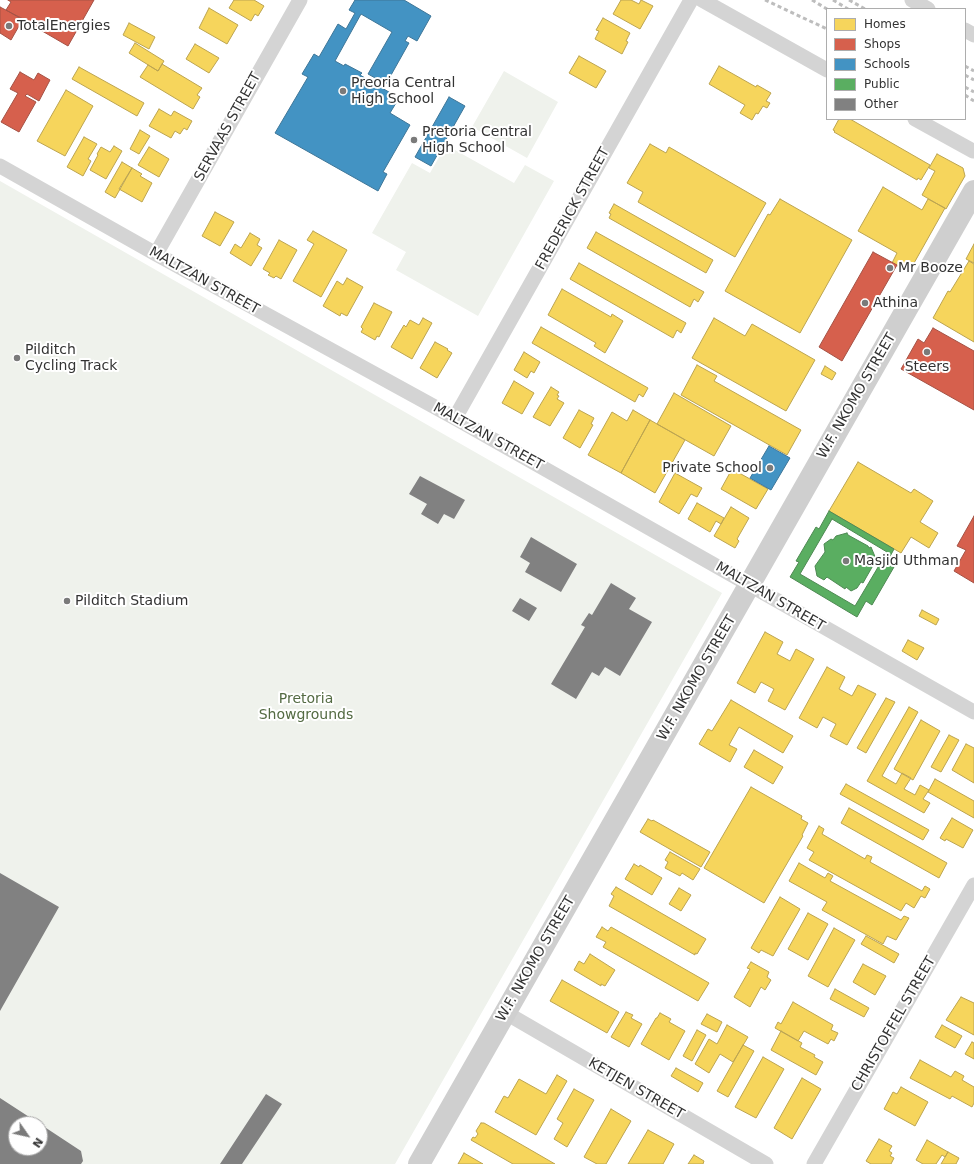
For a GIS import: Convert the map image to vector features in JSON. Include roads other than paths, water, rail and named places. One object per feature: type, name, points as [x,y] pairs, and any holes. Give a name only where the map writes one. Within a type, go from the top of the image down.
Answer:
[{"type":"main road","name":"W.F. NKOMO STREET","points":[[419,1164],[974,191]]},
{"type":"street","name":"SERVAAS STREET","points":[[156,254],[300,0]]},
{"type":"street","name":"FREDERICK STREET","points":[[455,418],[692,0]]},
{"type":"street","points":[[702,0],[826,69]]},
{"type":"street","points":[[912,0],[926,8]]},
{"type":"street","points":[[917,120],[973,152]]},
{"type":"street","name":"MALTZAN STREET","points":[[0,166],[156,254],[455,418],[974,712]]},
{"type":"street","name":"CHRISTOFFEL STREET","points":[[814,1164],[974,885]]},
{"type":"street","name":"KETJEN STREET","points":[[506,1013],[766,1164]]},
{"type":"railway","points":[[765,0],[826,29]]},
{"type":"railway","points":[[812,0],[826,8]]},
{"type":"railway","points":[[833,0],[846,8]]},
{"type":"railway","points":[[849,0],[863,8]]},
{"type":"railway","points":[[966,67],[974,71]]},
{"type":"railway","points":[[966,76],[974,80]]},
{"type":"railway","points":[[966,88],[974,92]]},
{"type":"railway","points":[[966,96],[974,101]]},
{"type":"place","name":"TotalEnergies","points":[[9,26]]},
{"type":"place","name":"Preoria Central High School","points":[[343,91]]},
{"type":"place","name":"Pretoria Central High School","points":[[414,140]]},
{"type":"place","name":"Mr Booze","points":[[890,268]]},
{"type":"place","name":"Athina","points":[[865,303]]},
{"type":"place","name":"Steers","points":[[927,352]]},
{"type":"place","name":"Pilditch Cycling Track","points":[[17,358]]},
{"type":"place","name":"Private School","points":[[770,468]]},
{"type":"place","name":"Masjid Uthman","points":[[846,561]]},
{"type":"place","name":"Pilditch Stadium","points":[[67,601]]},
{"type":"park label","name":"Pretoria Showgrounds","points":[[306,708]]}]
